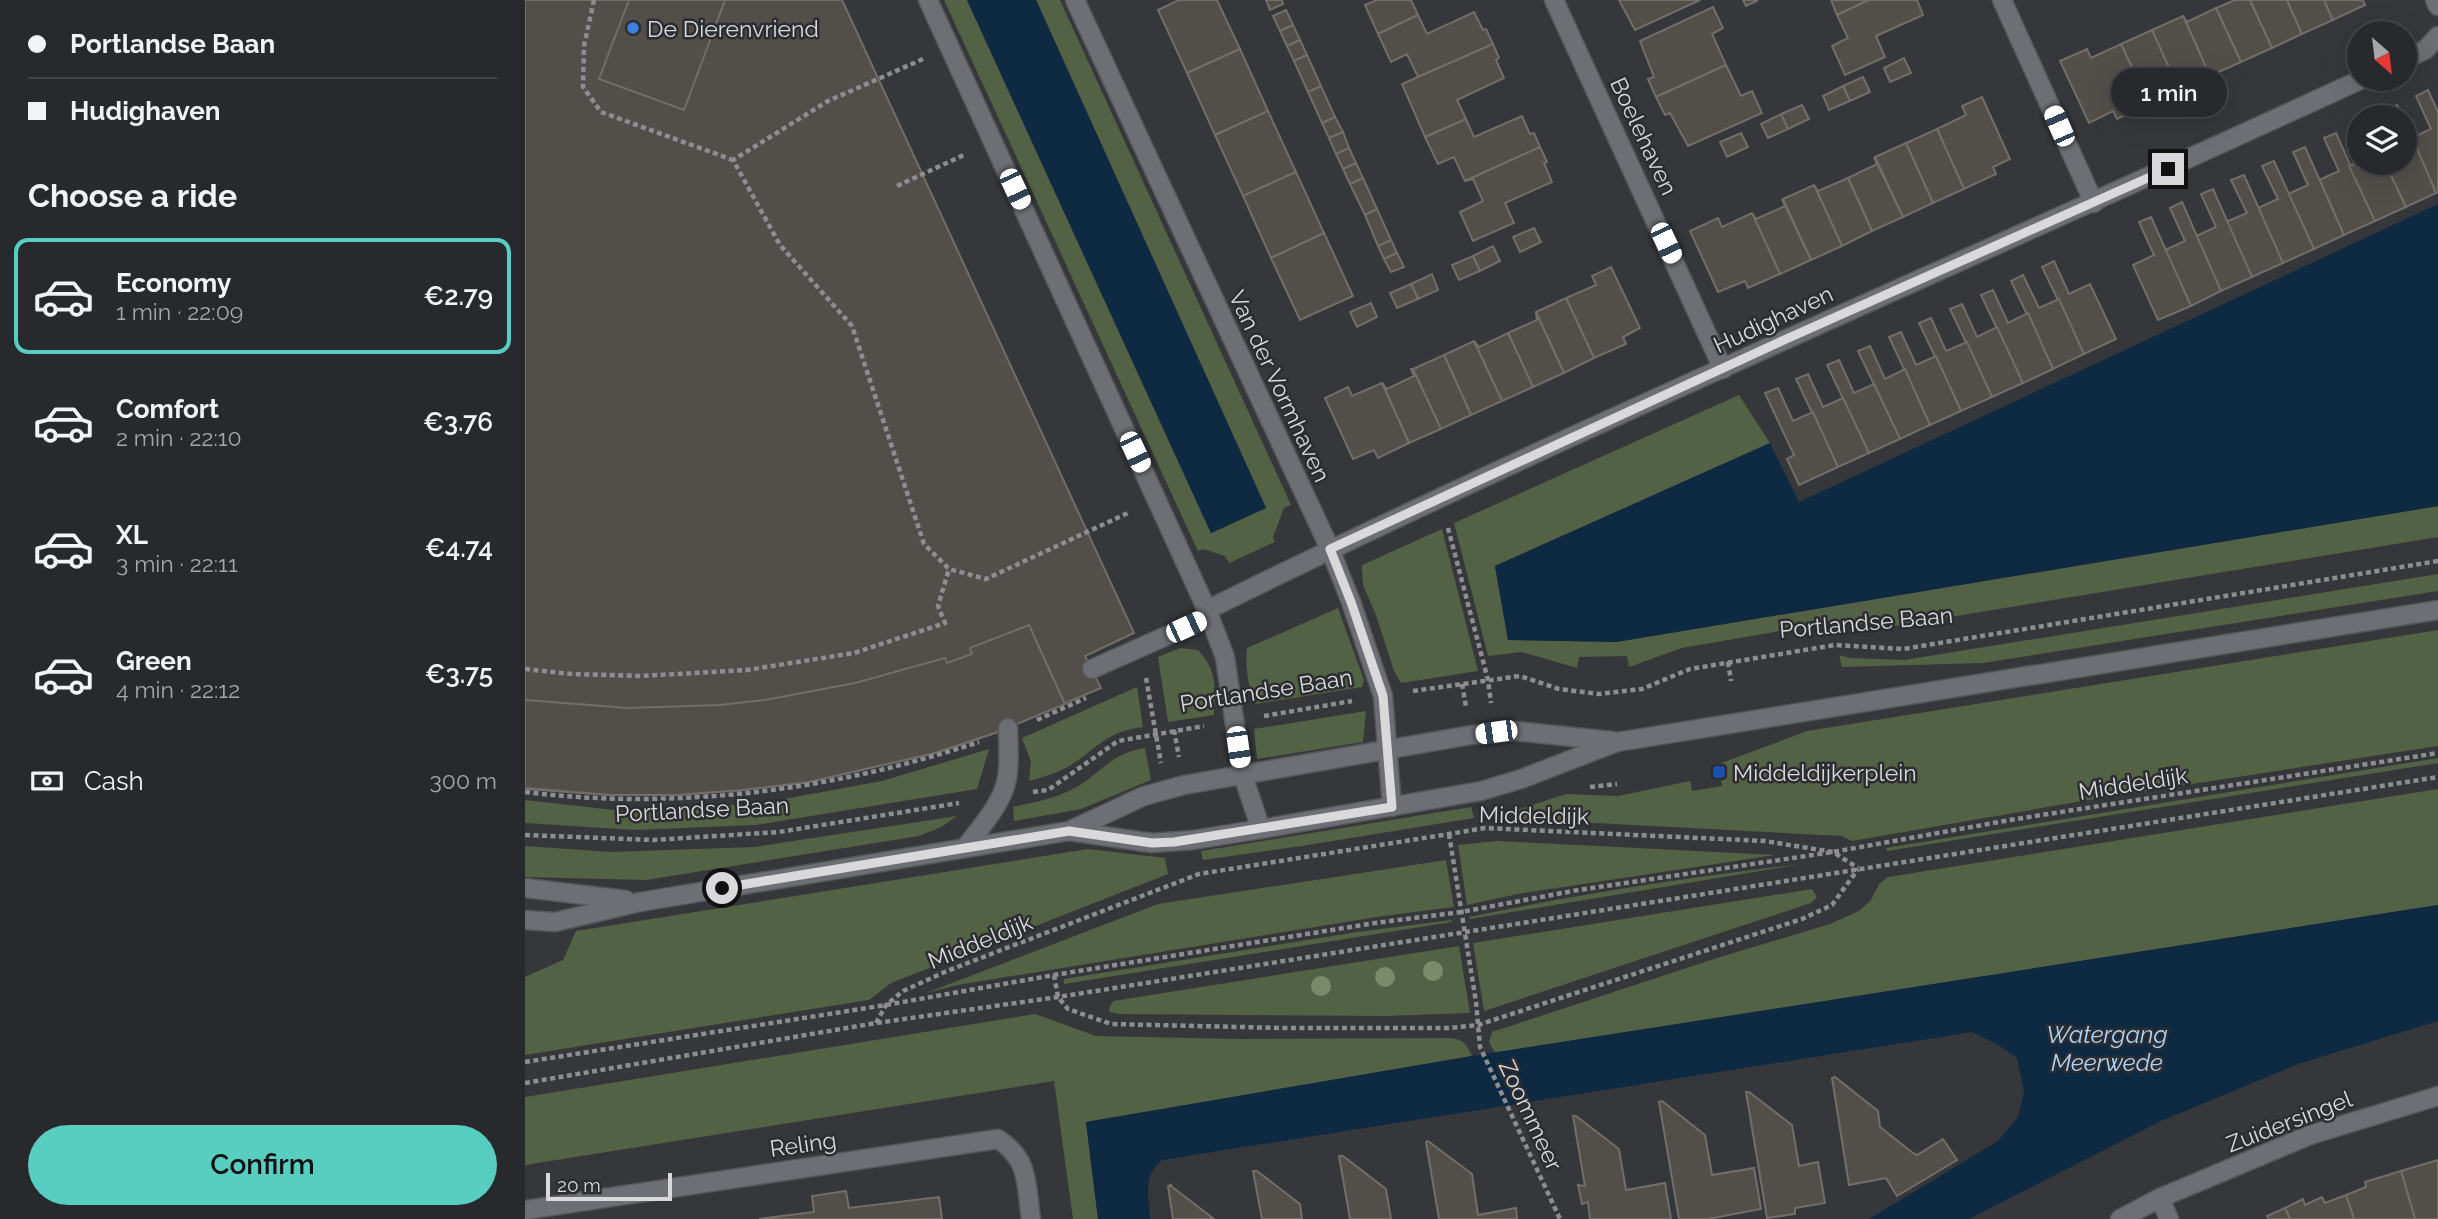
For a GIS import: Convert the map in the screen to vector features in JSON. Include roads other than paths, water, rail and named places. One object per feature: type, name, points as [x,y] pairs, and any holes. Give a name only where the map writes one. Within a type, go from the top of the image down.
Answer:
[{"type":"street","points":[[928,0],[1208,613],[1225,657],[1242,773],[1261,829]]},
{"type":"street","name":"Van der Vormhaven","points":[[1075,0],[1330,549],[1351,602],[1383,696],[1392,807]]},
{"type":"street","name":"Boelehaven","points":[[1554,0],[1723,369]]},
{"type":"street","points":[[2002,0],[2094,203]]},
{"type":"street","points":[[2435,0],[2438,6]]},
{"type":"street","points":[[2417,54],[2425,50],[2438,36]]},
{"type":"street","name":"Hudighaven","points":[[1092,669],[1208,613],[1330,549],[1784,340],[2094,203],[2347,86]]},
{"type":"street","points":[[1069,831],[1152,843],[1261,829],[1481,791],[1504,785],[1617,742],[2438,610]]},
{"type":"street","points":[[965,848],[1000,797],[1008,776],[1007,728]]},
{"type":"street","points":[[525,934],[555,922],[640,902],[1069,831],[1145,796],[1242,773],[1496,732],[1515,731],[1617,742]]},
{"type":"street","points":[[525,888],[640,902]]},
{"type":"street","points":[[525,920],[555,922]]},
{"type":"street","name":"Zuidersingel","points":[[2120,1219],[2160,1199],[2310,1135],[2438,1096]]},
{"type":"street","name":"Reling","points":[[525,1210],[998,1139],[1011,1148],[1023,1164],[1031,1219]]},
{"type":"street","points":[[2160,1199],[2169,1219]]},
{"type":"water","points":[[967,0],[1036,0],[1266,508],[1211,533]]},
{"type":"water","points":[[2438,204],[2438,506],[1616,642],[1508,640],[1495,566],[1770,443],[1799,502]]},
{"type":"water","name":"Watergang Meerwede","points":[[2438,905],[2438,1021],[2298,1064],[2161,1121],[1969,1219],[1869,1219],[1998,1141],[2018,1117],[2024,1092],[2017,1058],[1997,1044],[1972,1032],[1162,1160],[1149,1179],[1150,1219],[1098,1219],[1086,1122],[1472,1056]]},
{"type":"place","name":"De Dierenvriend","points":[[633,28]]},
{"type":"place","name":"Middeldijkerplein","points":[[1719,772]]}]
